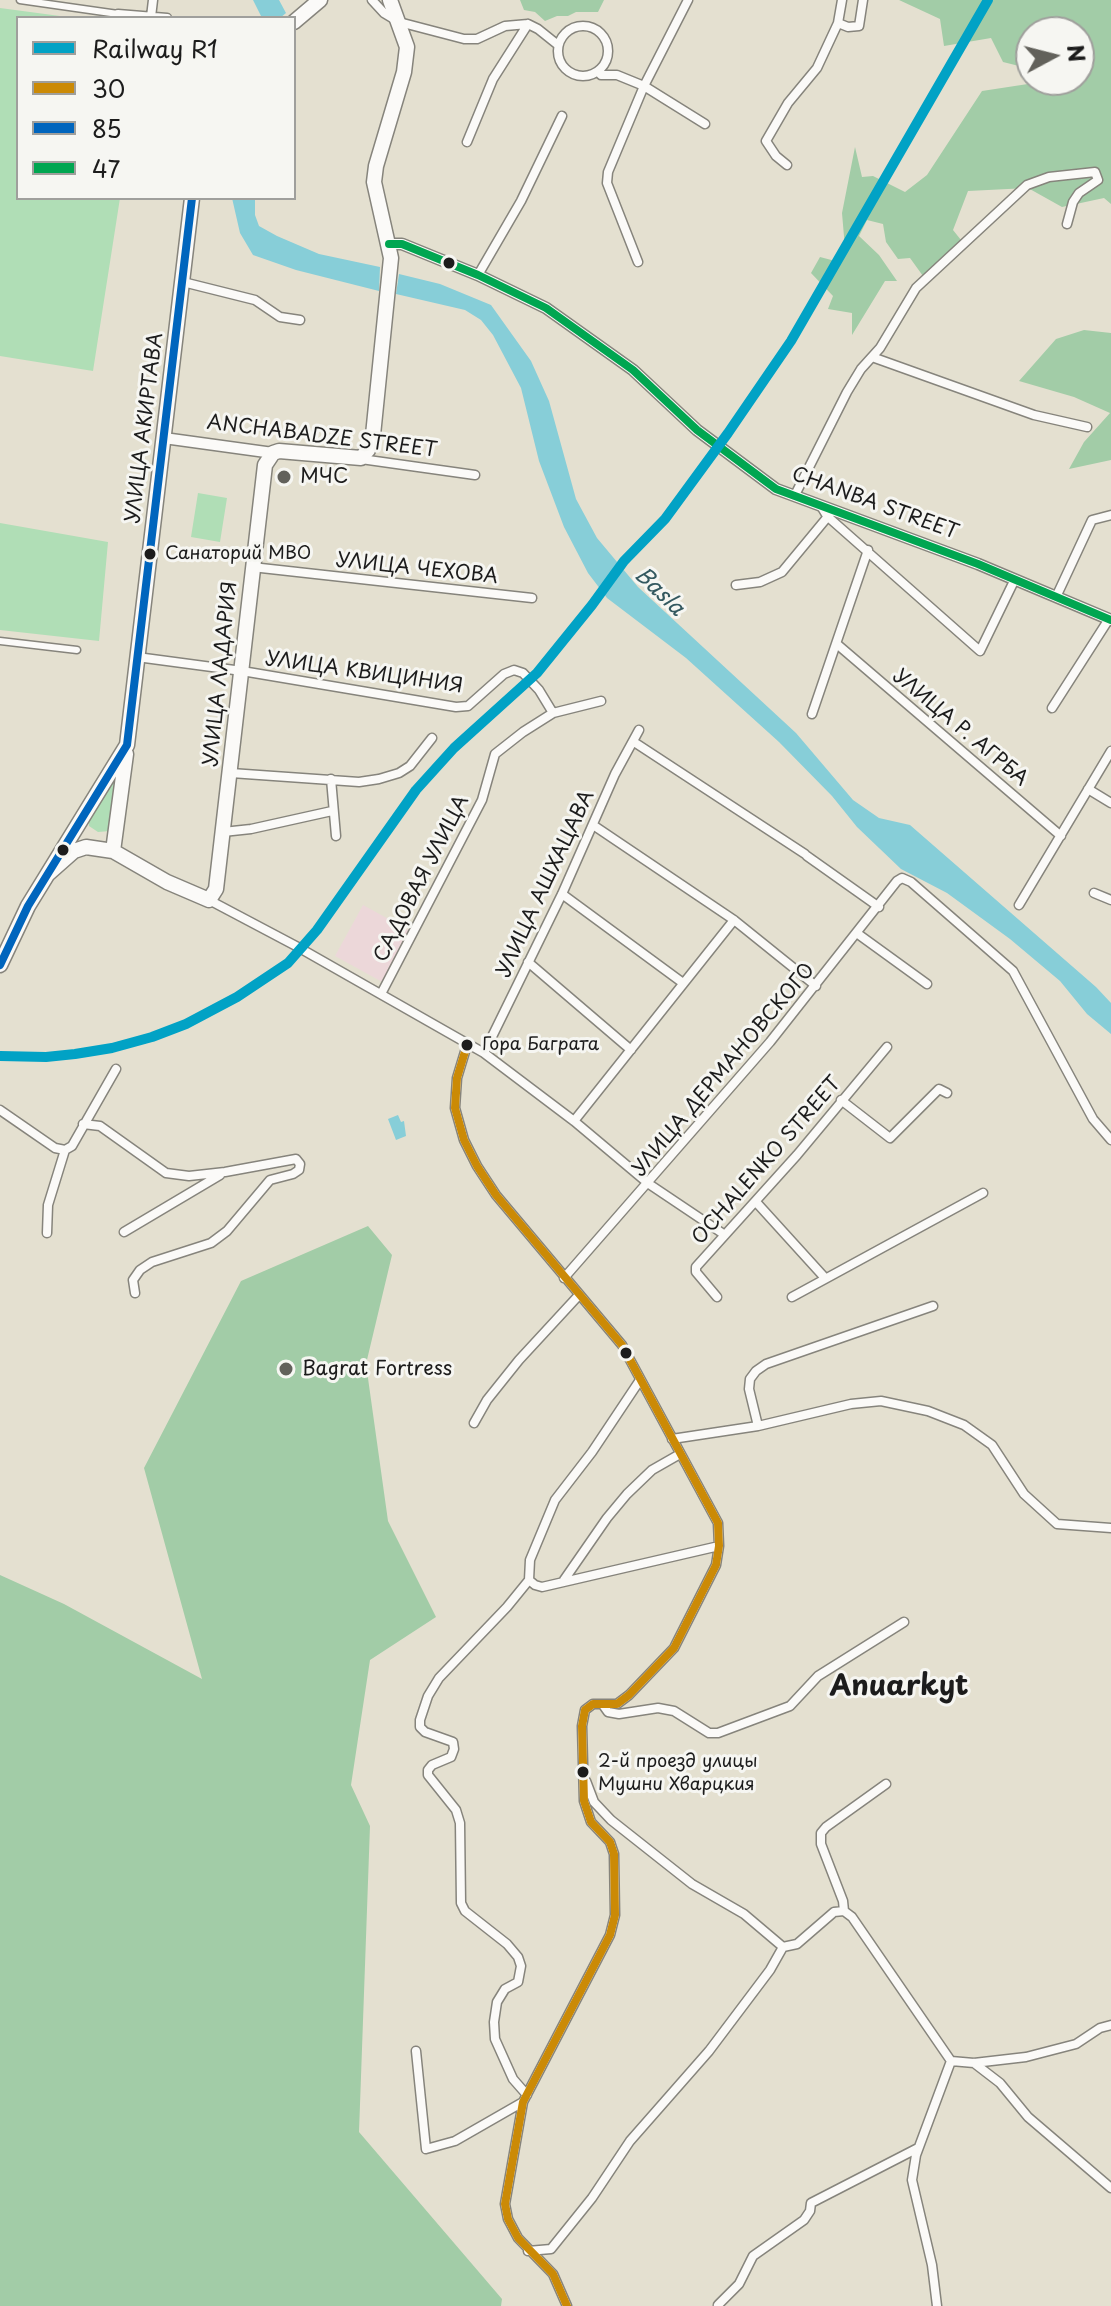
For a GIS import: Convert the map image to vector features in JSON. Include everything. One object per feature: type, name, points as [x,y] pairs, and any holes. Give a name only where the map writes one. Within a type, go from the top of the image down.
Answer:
[{"type":"highway","points":[[296,20],[314,5],[332,0]]},
{"type":"highway","points":[[356,458],[364,456],[371,443],[390,251],[374,182],[404,72],[407,47],[390,0]]},
{"type":"highway","name":"УЛИЦА АКИРТАВА","points":[[0,965],[3,951],[28,906],[127,745],[192,200]]},
{"type":"highway","name":"ANCHABADZE STREET","points":[[273,453],[356,458]]},
{"type":"highway","name":"УЛИЦА ЛАДАРИЯ","points":[[209,900],[216,889],[231,773],[265,465],[273,453]]},
{"type":"highway","points":[[113,851],[127,745]]},
{"type":"highway","points":[[48,874],[74,851],[86,847],[113,851],[167,882],[209,900]]},
{"type":"street","points":[[20,0],[140,16]]},
{"type":"street","points":[[372,0],[384,13],[399,22],[464,39],[477,39],[505,26],[528,24],[558,45]]},
{"type":"street","points":[[638,262],[607,183],[608,172],[644,86],[688,0]]},
{"type":"street","points":[[787,165],[766,141],[788,103],[817,68],[838,23],[842,0]]},
{"type":"street","points":[[838,23],[848,27],[859,26],[863,0]]},
{"type":"street","points":[[467,142],[493,79],[528,24]]},
{"type":"street","points":[[582,25],[604,35],[608,59],[598,72],[583,77],[573,75],[560,63],[558,45],[561,38],[574,27],[582,25]]},
{"type":"street","points":[[598,72],[601,75],[617,75],[644,86],[705,124]]},
{"type":"street","points":[[478,275],[521,201],[562,116]]},
{"type":"street","points":[[795,495],[847,392],[916,288],[1027,185],[1049,177],[1095,172],[1098,180],[1079,193],[1067,224]]},
{"type":"street","name":"CHANBA STREET","points":[[390,251],[402,244],[478,275],[546,308],[633,370],[697,430],[776,489],[1057,595],[1110,619]]},
{"type":"street","points":[[183,282],[255,300],[280,317],[300,320]]},
{"type":"street","points":[[872,357],[1034,415],[1087,427]]},
{"type":"street","name":"ANCHABADZE STREET","points":[[164,438],[273,453]]},
{"type":"street","name":"ANCHABADZE STREET","points":[[356,458],[475,475]]},
{"type":"street","points":[[736,585],[760,582],[782,572],[828,511],[980,651],[1015,579]]},
{"type":"street","points":[[1057,595],[1092,520],[1111,515]]},
{"type":"street","points":[[812,714],[868,550]]},
{"type":"street","name":"УЛИЦА ЧЕХОВА","points":[[252,567],[532,598]]},
{"type":"street","points":[[1052,708],[1110,619]]},
{"type":"street","points":[[0,641],[77,650]]},
{"type":"street","name":"УЛИЦА Р. АГРБА","points":[[838,645],[1061,836]]},
{"type":"street","name":"УЛИЦА КВИЦИНИЯ","points":[[137,657],[242,671],[456,707],[468,706],[504,674],[514,670],[523,673],[539,690],[553,713]]},
{"type":"street","name":"САДОВАЯ УЛИЦА","points":[[381,994],[482,800],[495,754],[553,713],[601,701]]},
{"type":"street","name":"УЛИЦА АШХАЦАВА","points":[[484,1053],[562,894],[615,774],[639,730]]},
{"type":"street","points":[[231,773],[359,782],[399,773],[417,758],[432,738]]},
{"type":"street","points":[[634,742],[879,907]]},
{"type":"street","points":[[1019,905],[1111,751]]},
{"type":"street","points":[[331,779],[336,836]]},
{"type":"street","points":[[1088,789],[1111,803]]},
{"type":"street","points":[[223,832],[332,811]]},
{"type":"street","points":[[593,825],[734,920],[816,986]]},
{"type":"street","name":"УЛИЦА ДЕРМАНОВСКОГО","points":[[564,1278],[649,1184],[816,986],[902,878],[911,882],[1013,971],[1093,1119],[1111,1140]]},
{"type":"street","points":[[1094,893],[1111,900]]},
{"type":"street","points":[[562,894],[683,983]]},
{"type":"street","points":[[209,900],[484,1053],[574,1121],[649,1184],[725,1235]]},
{"type":"street","points":[[574,1121],[734,920]]},
{"type":"street","points":[[858,934],[927,984]]},
{"type":"street","points":[[528,962],[631,1050]]},
{"type":"street","points":[[467,1045],[457,1078],[455,1108],[464,1140],[477,1166],[496,1195],[622,1345],[718,1523],[716,1565],[674,1648],[617,1704],[593,1704],[585,1710],[582,1726],[584,1801],[591,1822],[610,1842],[614,1854],[615,1915],[610,1935],[525,2099],[505,2204],[508,2219],[528,2251],[553,2274],[567,2306]]},
{"type":"street","name":"OCHALENKO STREET","points":[[717,1297],[696,1272],[696,1267],[756,1202],[887,1047]]},
{"type":"street","points":[[0,1110],[55,1148],[65,1150],[72,1146],[116,1069]]},
{"type":"street","points":[[841,1100],[890,1138],[939,1089],[947,1093]]},
{"type":"street","points":[[83,1124],[100,1126],[166,1173],[189,1176],[296,1159],[300,1164],[299,1170],[293,1174],[270,1180],[227,1231],[211,1243],[152,1262],[140,1270],[133,1280],[135,1293]]},
{"type":"street","points":[[47,1233],[48,1205],[65,1150]]},
{"type":"street","points":[[124,1232],[225,1172]]},
{"type":"street","points":[[792,1297],[983,1193]]},
{"type":"street","points":[[756,1202],[825,1278]]},
{"type":"street","points":[[474,1423],[487,1400],[519,1360],[579,1295]]},
{"type":"street","points":[[758,1426],[749,1389],[750,1379],[766,1364],[933,1306]]},
{"type":"street","points":[[525,2099],[495,2039],[494,2022],[497,2002],[505,1989],[518,1982],[521,1966],[507,1944],[465,1911],[461,1903],[460,1823],[456,1810],[428,1775],[432,1765],[451,1757],[453,1742],[425,1732],[420,1727],[420,1720],[428,1696],[439,1678],[529,1580],[530,1560],[555,1500],[592,1452],[640,1380]]},
{"type":"street","points":[[672,1439],[758,1426],[851,1404],[881,1401],[928,1411],[964,1425],[992,1445],[1024,1494],[1057,1524],[1111,1528]]},
{"type":"street","points":[[564,1580],[627,1494],[652,1470],[680,1454]]},
{"type":"street","points":[[529,1580],[542,1587],[719,1546]]},
{"type":"street","points":[[603,1705],[608,1712],[619,1714],[658,1708],[674,1711],[709,1733],[718,1733],[790,1706],[818,1676],[904,1622]]},
{"type":"street","points":[[585,1779],[594,1802],[611,1820],[692,1884],[744,1914],[783,1947]]},
{"type":"street","points":[[844,1911],[821,1844],[821,1833],[886,1784]]},
{"type":"street","points":[[528,2251],[551,2249],[592,2198],[630,2141],[709,2051],[770,1970],[783,1947],[797,1944],[834,1912],[844,1911],[852,1917],[951,2061]]},
{"type":"street","points":[[951,2061],[974,2063],[1026,2057],[1076,2044],[1100,2028],[1111,2025]]},
{"type":"street","points":[[416,2051],[426,2149],[455,2141],[525,2099]]},
{"type":"street","points":[[937,2306],[932,2265],[912,2180],[918,2148],[951,2061]]},
{"type":"street","points":[[974,2063],[1000,2083],[1028,2117],[1111,2188]]},
{"type":"street","points":[[718,2305],[739,2284],[753,2256],[804,2220],[811,2203],[918,2148]]},
{"type":"shaded area","points":[[363,905],[414,933],[386,984],[335,956]]},
{"type":"green space","points":[[520,0],[604,0],[598,12],[576,12],[545,21],[535,12],[524,10]]},
{"type":"green space","points":[[899,0],[1111,0],[1111,204],[1104,198],[1062,207],[1028,188],[968,191],[953,230],[961,240],[923,276],[910,258],[898,259],[886,242],[883,224],[867,220],[859,236],[879,255],[897,281],[885,281],[852,335],[852,313],[828,309],[833,296],[811,273],[820,257],[839,262],[845,248],[842,213],[855,147],[862,177],[873,176],[905,192],[927,175],[982,91],[1015,86],[1015,96],[1095,96],[1095,16],[1015,16],[1015,65],[1003,62],[991,38],[944,46],[940,19]]},
{"type":"green space","points":[[0,8],[60,16],[16,16],[16,200],[120,200],[93,371],[0,356]]},
{"type":"green space","points":[[1084,330],[1111,333],[1111,460],[1069,469],[1084,442],[1110,413],[1074,397],[1019,381],[1056,339]]},
{"type":"green space","points":[[198,493],[227,498],[220,542],[191,537]]},
{"type":"green space","points":[[0,523],[108,542],[99,641],[0,630]]},
{"type":"green space","points":[[120,768],[110,831],[98,832],[89,826],[89,822]]},
{"type":"green space","points":[[368,1226],[392,1255],[366,1364],[388,1521],[436,1617],[370,1660],[351,1785],[370,1826],[359,2132],[502,2299],[501,2306],[0,2306],[0,1575],[64,1604],[202,1679],[144,1468],[241,1281]]},
{"type":"water","points":[[253,0],[279,0],[286,13],[282,16],[261,16]]},
{"type":"water","points":[[232,200],[255,200],[259,226],[277,236],[319,254],[380,267],[379,291],[296,270],[253,255],[240,233]]},
{"type":"water","points":[[399,274],[440,284],[491,305],[531,361],[549,401],[576,499],[597,538],[638,587],[796,733],[853,800],[879,818],[910,825],[1096,987],[1111,1003],[1111,1034],[1087,1014],[1060,981],[1010,939],[947,893],[901,869],[857,827],[832,796],[779,742],[686,658],[607,598],[588,573],[564,527],[539,461],[521,388],[493,335],[481,320],[465,310],[396,294]]},
{"type":"water","points":[[398,1115],[401,1122],[404,1121],[406,1136],[396,1140],[388,1119]]},
{"type":"rail line","name":"R1","points":[[0,1056],[75,1054],[152,1037],[186,1024],[237,997],[288,963],[317,930],[416,790],[454,748],[537,673],[624,561],[665,519],[728,433],[791,341],[988,0]]},
{"type":"transit line","name":"85","points":[[0,965],[28,906],[127,745],[192,200]]},
{"type":"transit line","name":"47","points":[[389,244],[402,244],[478,275],[546,308],[633,370],[697,430],[776,489],[978,564],[1111,620]]},
{"type":"transit line","name":"30","points":[[467,1045],[457,1078],[455,1108],[464,1140],[477,1166],[496,1195],[622,1345],[718,1523],[716,1565],[674,1648],[617,1704],[593,1704],[585,1710],[582,1726],[584,1801],[591,1822],[610,1842],[614,1854],[615,1915],[610,1935],[523,2102],[505,2204],[508,2219],[518,2238],[553,2274],[567,2306]]},
{"type":"place","name":"МЧС","points":[[284,477]]},
{"type":"place","name":"Санаторий МВО","points":[[150,554]]},
{"type":"place","name":"Гора Баграта","points":[[467,1045]]},
{"type":"place","name":"Bagrat Fortress","points":[[286,1369]]},
{"type":"place","name":"2-й проезд улицы Мушни Хварцкия","points":[[583,1772]]},
{"type":"district","name":"Anuarkyt","points":[[899,1687]]},
{"type":"water label","name":"Basla","points":[[659,592]]}]
